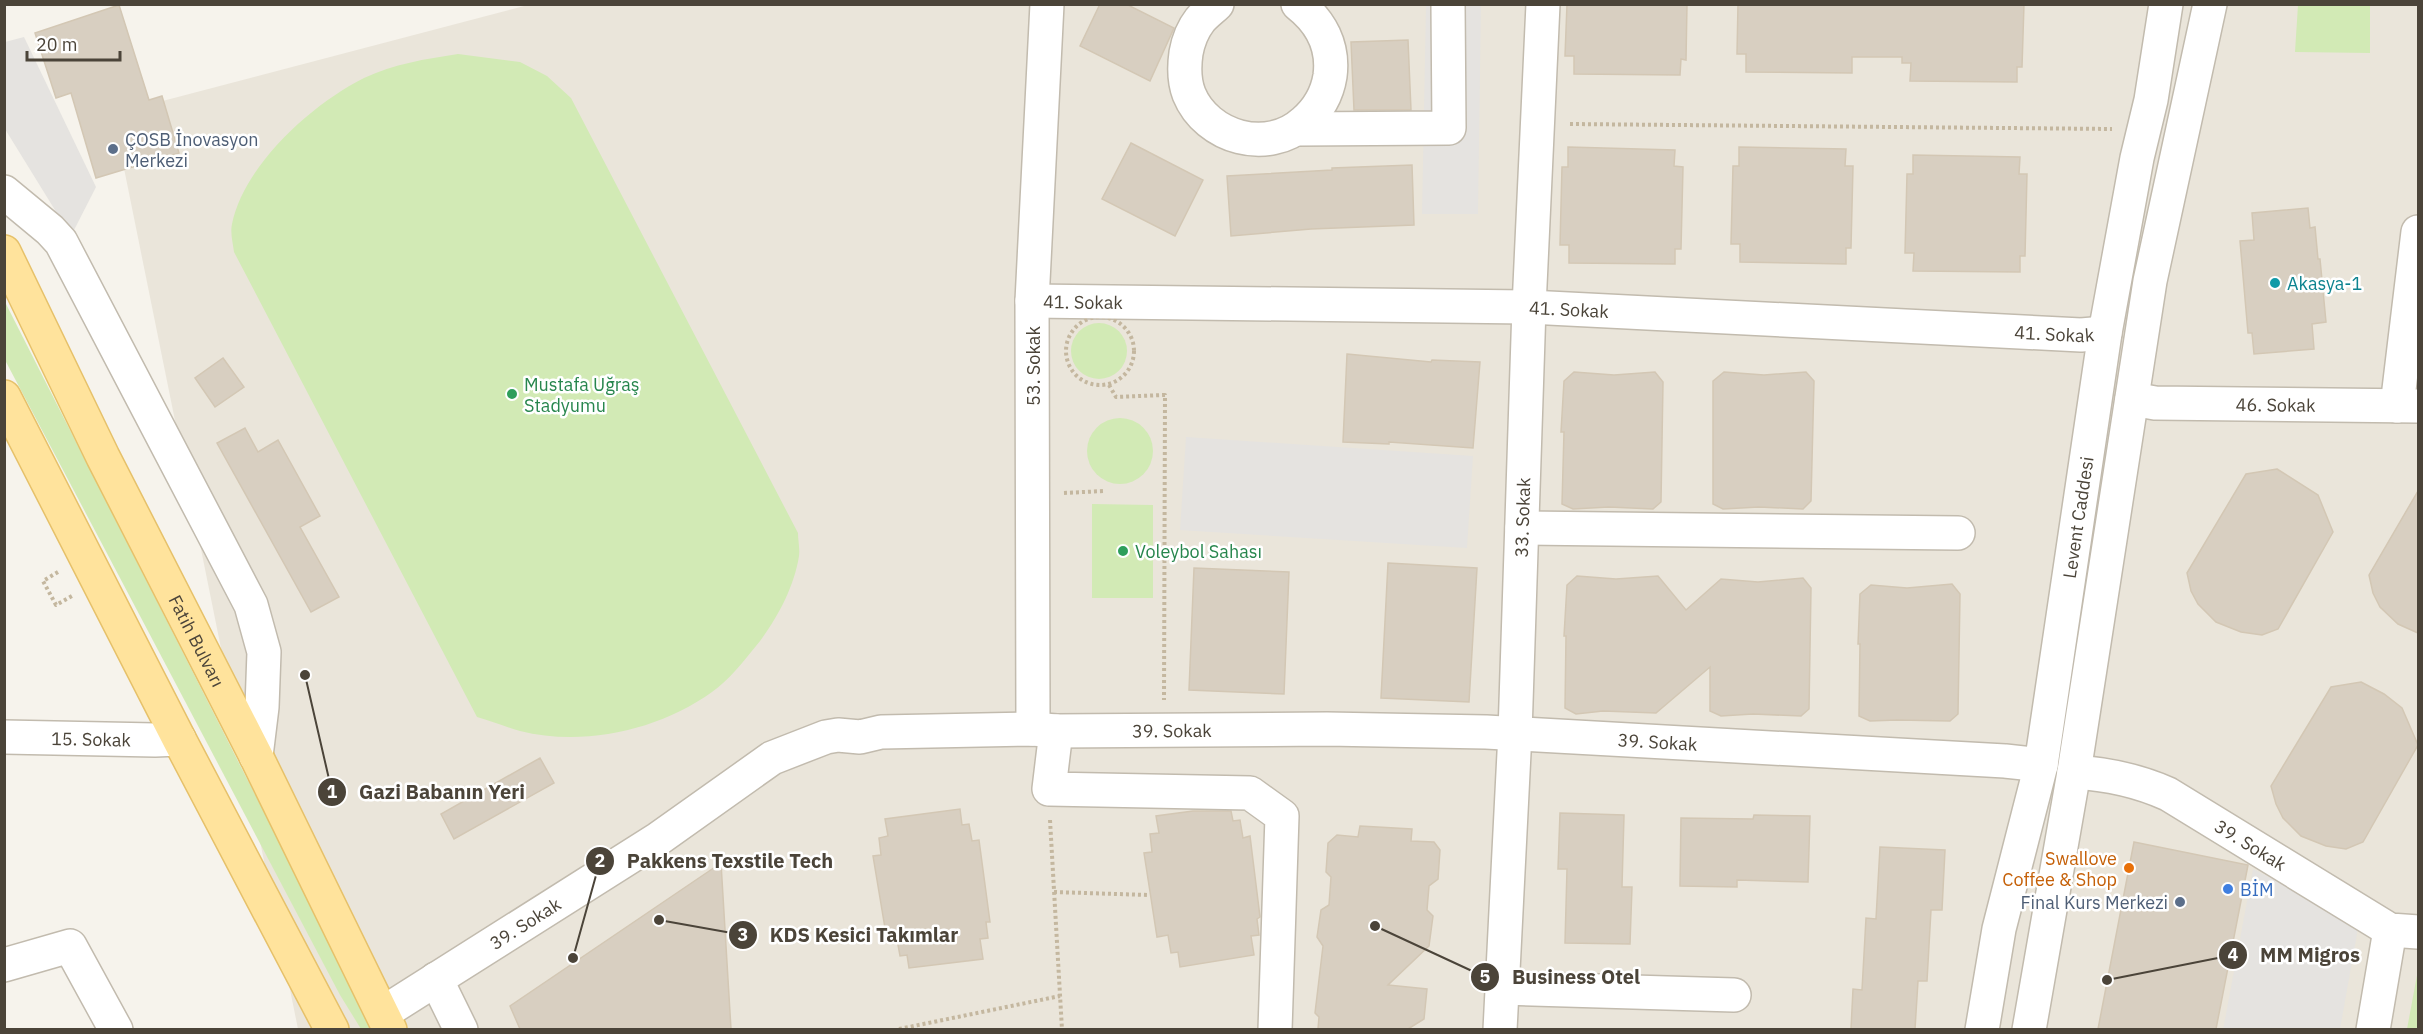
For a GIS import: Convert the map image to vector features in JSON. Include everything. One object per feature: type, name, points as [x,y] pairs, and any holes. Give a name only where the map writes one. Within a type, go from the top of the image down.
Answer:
[{"type":"main road","name":"Fatih Bulvarı","points":[[4,252],[103,457],[256,756],[387,1021]]},
{"type":"main road","points":[[4,397],[325,1029]]},
{"type":"street","name":"53. Sokak","points":[[1047,4],[1032,301],[1044,730],[1049,789]]},
{"type":"street","points":[[1217,4],[1200,21],[1187,43],[1184,69],[1189,94],[1203,116],[1223,131],[1247,140],[1273,138],[1297,129],[1449,128],[1448,4]]},
{"type":"street","points":[[1297,129],[1316,112],[1328,89],[1332,63],[1326,38],[1313,16],[1298,4]]},
{"type":"street","name":"33. Sokak","points":[[1500,1029],[1515,733],[1529,307],[1543,4]]},
{"type":"street","name":"Levent Caddesi","points":[[1982,1029],[1999,929],[2041,765],[2105,333],[2137,158],[2151,100],[2166,4]]},
{"type":"street","name":"Levent Caddesi","points":[[2029,1029],[2074,772],[2150,281],[2210,4]]},
{"type":"street","points":[[4,192],[61,242],[251,605],[264,652],[262,707],[256,756]]},
{"type":"street","points":[[2408,406],[2418,232]]},
{"type":"street","name":"41. Sokak","points":[[1032,301],[1529,307],[2081,335],[2105,333]]},
{"type":"street","name":"46. Sokak","points":[[2132,399],[2154,403],[2408,406]]},
{"type":"street","points":[[1522,528],[1958,532]]},
{"type":"street","name":"39. Sokak","points":[[387,1021],[436,979],[657,839],[772,758],[838,735],[860,736],[881,732],[1044,730],[1327,729],[1515,733],[2005,760],[2041,765]]},
{"type":"street","name":"15. Sokak","points":[[4,737],[179,739]]},
{"type":"street","name":"39. Sokak","points":[[2074,772],[2145,783],[2168,794],[2404,931]]},
{"type":"street","points":[[1049,789],[1250,793],[1282,816],[1275,1029]]},
{"type":"street","points":[[2373,1029],[2404,931]]},
{"type":"street","points":[[4,964],[70,946],[116,1029]]},
{"type":"street","points":[[436,979],[460,1029]]},
{"type":"street","points":[[1503,988],[1734,996]]},
{"type":"path","points":[[1569,124],[2118,129]]},
{"type":"path","points":[[1100,316],[1111,318],[1121,324],[1130,334],[1134,345],[1134,358],[1129,370],[1121,379],[1109,385],[1097,386],[1076,377],[1065,355],[1066,343],[1071,333],[1078,324],[1088,318],[1100,316]]},
{"type":"path","points":[[1060,339],[1060,363]]},
{"type":"path","points":[[1109,385],[1116,397],[1165,395],[1164,704]]},
{"type":"path","points":[[1057,493],[1104,491]]},
{"type":"path","points":[[63,569],[43,581],[56,604],[76,594]]},
{"type":"path","points":[[1049,789],[1062,1029]]},
{"type":"path","points":[[1054,892],[1148,895]]},
{"type":"path","points":[[899,1029],[1060,996]]},
{"type":"shaded area","points":[[528,5],[2418,5],[2418,1029],[298,1029],[113,114]]},
{"type":"shaded area","points":[[1426,5],[1481,5],[1478,214],[1422,214]]},
{"type":"shaded area","points":[[24,37],[96,187],[71,236],[5,129],[5,42]]},
{"type":"shaded area","points":[[1186,437],[1473,456],[1467,548],[1180,530]]},
{"type":"shaded area","points":[[2253,869],[2359,923],[2340,1029],[2223,1030]]},
{"type":"green space","points":[[2298,5],[2370,5],[2370,53],[2295,52]]},
{"type":"green space","name":"Mustafa Uğraş Stadyumu","points":[[458,54],[520,62],[547,76],[571,98],[798,533],[797,568],[783,604],[756,646],[736,671],[712,692],[691,705],[669,716],[620,732],[570,737],[544,735],[520,731],[477,717],[234,252],[231,227],[239,202],[250,180],[265,159],[303,120],[344,89],[375,73],[410,63]]},
{"type":"green space","points":[[4,300],[374,1029],[361,1029],[340,995],[5,360]]},
{"type":"green space","points":[[1099,323],[1110,325],[1119,331],[1125,340],[1127,351],[1125,362],[1119,371],[1110,377],[1099,379],[1088,377],[1079,371],[1073,362],[1071,351],[1073,340],[1079,331],[1088,325]]},
{"type":"green space","points":[[1113,418],[1127,418],[1139,423],[1148,432],[1153,451],[1151,464],[1144,475],[1127,484],[1113,484],[1101,479],[1092,470],[1087,458],[1087,444],[1092,432],[1101,423]]},
{"type":"green space","name":"Voleybol Sahası","points":[[1092,504],[1153,505],[1153,598],[1092,598]]},
{"type":"green space","points":[[2418,970],[2418,1029],[2407,1029]]},
{"type":"building","points":[[1100,4],[1126,4],[1174,28],[1150,81],[1080,46]]},
{"type":"building","points":[[1567,4],[1687,4],[1686,60],[1681,59],[1680,75],[1574,74],[1574,56],[1565,56]]},
{"type":"building","points":[[1738,4],[2024,4],[2022,67],[2017,67],[2017,82],[1910,81],[1911,63],[1902,63],[1902,57],[1852,57],[1852,73],[1746,72],[1746,54],[1737,54]]},
{"type":"building","points":[[119,5],[149,100],[162,96],[179,153],[96,178],[71,93],[56,98],[35,33]]},
{"type":"building","points":[[1408,40],[1411,110],[1354,110],[1351,42]]},
{"type":"building","points":[[1131,143],[1203,180],[1175,236],[1102,199]]},
{"type":"building","points":[[1568,147],[1675,150],[1674,166],[1683,167],[1681,249],[1675,249],[1675,264],[1569,263],[1569,245],[1560,245],[1562,167],[1568,167]]},
{"type":"building","points":[[1739,147],[1846,149],[1845,166],[1853,166],[1851,248],[1846,248],[1846,264],[1740,262],[1740,244],[1731,244],[1733,166],[1739,166]]},
{"type":"building","points":[[1913,155],[2020,157],[2019,174],[2027,174],[2025,256],[2020,256],[2020,272],[1913,271],[1914,253],[1905,253],[1907,174],[1913,174]]},
{"type":"building","points":[[1412,165],[1414,225],[1311,229],[1231,236],[1227,176]]},
{"type":"building","name":"Akasya-1","points":[[2308,208],[2310,228],[2315,227],[2326,322],[2312,324],[2314,349],[2254,354],[2252,333],[2248,333],[2240,241],[2254,240],[2252,213]]},
{"type":"building","points":[[1347,354],[1431,362],[1432,360],[1480,362],[1473,448],[1389,442],[1389,444],[1343,442]]},
{"type":"building","points":[[223,358],[244,387],[215,407],[195,378]]},
{"type":"building","points":[[1574,372],[1614,375],[1655,372],[1663,382],[1661,502],[1653,509],[1609,507],[1573,509],[1562,504],[1564,432],[1561,432],[1564,381]]},
{"type":"building","points":[[1724,372],[1764,375],[1806,372],[1814,381],[1811,501],[1803,509],[1759,507],[1723,509],[1713,504],[1713,381]]},
{"type":"building","points":[[245,428],[258,452],[278,440],[320,516],[300,527],[339,597],[311,612],[217,443]]},
{"type":"building","points":[[2277,469],[2318,495],[2333,532],[2278,629],[2262,635],[2241,632],[2216,622],[2198,604],[2191,591],[2187,573],[2246,474]]},
{"type":"building","points":[[2418,491],[2418,633],[2398,624],[2380,607],[2373,593],[2369,575]]},
{"type":"building","points":[[1388,563],[1477,568],[1469,702],[1381,698]]},
{"type":"building","points":[[1194,568],[1289,572],[1284,694],[1189,690]]},
{"type":"building","points":[[1577,576],[1616,579],[1658,576],[1686,610],[1721,579],[1758,582],[1803,578],[1811,588],[1809,709],[1801,716],[1753,714],[1721,716],[1710,711],[1710,667],[1656,713],[1603,711],[1576,714],[1565,708],[1566,636],[1564,636],[1567,585]]},
{"type":"building","points":[[1952,584],[1960,594],[1958,714],[1950,721],[1870,721],[1859,716],[1860,594],[1871,585],[1907,588]]},
{"type":"building","points":[[2361,682],[2384,694],[2402,708],[2418,745],[2363,842],[2346,849],[2326,846],[2301,836],[2283,818],[2271,786],[2331,687]]},
{"type":"building","points":[[540,758],[554,783],[454,839],[441,814]]},
{"type":"building","points":[[960,809],[962,825],[969,824],[972,841],[979,840],[990,922],[986,922],[988,938],[980,939],[983,959],[909,968],[907,955],[900,956],[897,939],[887,940],[873,856],[881,855],[879,838],[888,836],[885,819]]},
{"type":"building","points":[[1193,811],[1231,811],[1233,821],[1240,820],[1243,838],[1250,836],[1260,917],[1257,919],[1259,935],[1251,936],[1254,955],[1180,967],[1178,952],[1171,953],[1168,935],[1157,937],[1144,853],[1152,852],[1150,834],[1159,833],[1156,816]]},
{"type":"building","points":[[1560,813],[1624,815],[1622,887],[1632,887],[1630,944],[1565,943],[1567,869],[1558,869]]},
{"type":"building","points":[[1754,815],[1810,816],[1808,882],[1737,880],[1737,887],[1680,886],[1681,818],[1753,819]]},
{"type":"building","points":[[1360,826],[1412,829],[1411,841],[1434,842],[1440,850],[1438,879],[1429,886],[1427,910],[1433,916],[1429,946],[1388,985],[1427,989],[1424,1019],[1408,1029],[1318,1029],[1319,1017],[1315,1013],[1323,946],[1317,937],[1321,910],[1329,905],[1331,877],[1326,872],[1328,843],[1337,835],[1358,837]]},
{"type":"building","points":[[2134,842],[2248,865],[2216,1029],[2098,1029]]},
{"type":"building","points":[[1880,847],[1945,850],[1942,910],[1931,910],[1927,981],[1918,981],[1915,1029],[1851,1029],[1853,989],[1862,990],[1866,918],[1876,919]]},
{"type":"building","points":[[721,863],[731,1029],[520,1029],[510,1006]]},
{"type":"place","name":"ÇOSB İnovasyon Merkezi","points":[[113,149]]},
{"type":"place","name":"Akasya-1","points":[[2275,283]]},
{"type":"place","name":"Mustafa Uğraş Stadyumu","points":[[512,394]]},
{"type":"place","name":"Voleybol Sahası","points":[[1123,551]]},
{"type":"place","name":"Gazi Babanın Yeri","points":[[305,675]]},
{"type":"place","name":"Swallove Coffee & Shop","points":[[2129,868]]},
{"type":"place","name":"BİM","points":[[2228,889]]},
{"type":"place","name":"Final Kurs Merkezi","points":[[2180,902]]},
{"type":"place","name":"KDS Kesici Takımlar","points":[[659,920]]},
{"type":"place","name":"Business Otel","points":[[1375,926]]},
{"type":"place","name":"Pakkens Texstile Tech","points":[[573,958]]},
{"type":"place","name":"MM Migros","points":[[2107,980]]}]
